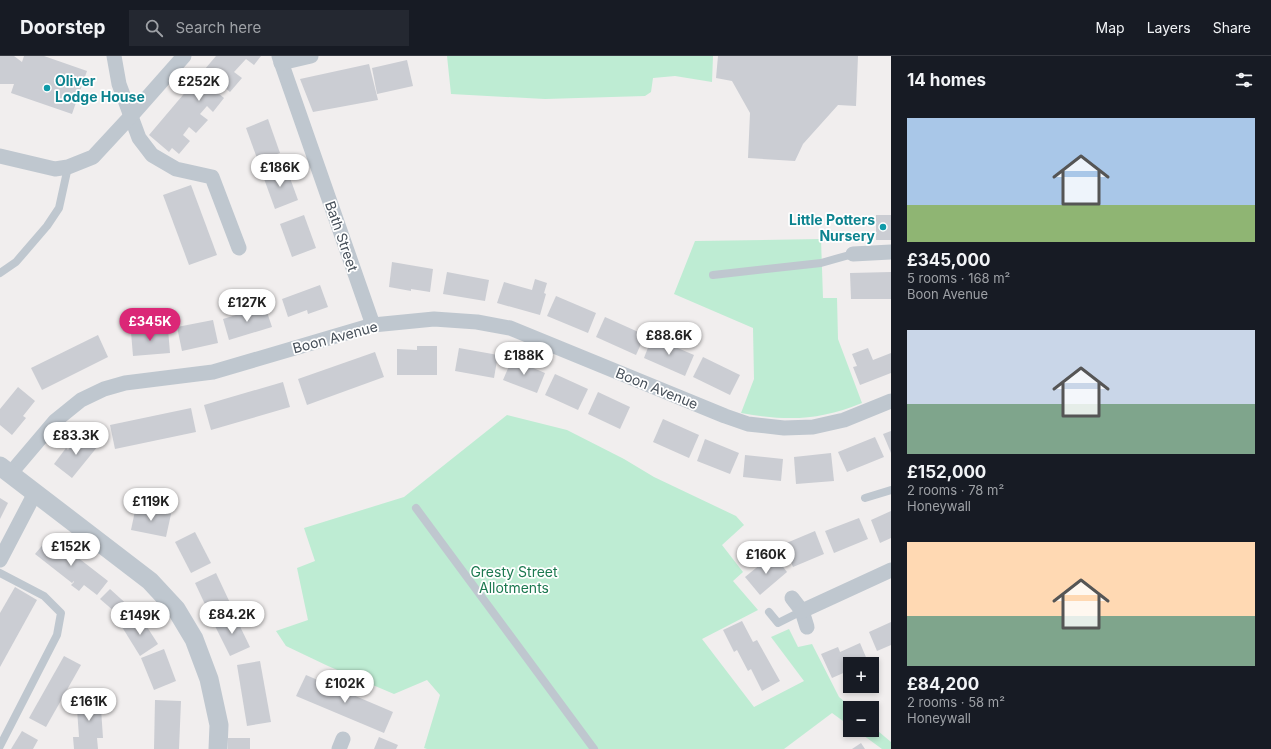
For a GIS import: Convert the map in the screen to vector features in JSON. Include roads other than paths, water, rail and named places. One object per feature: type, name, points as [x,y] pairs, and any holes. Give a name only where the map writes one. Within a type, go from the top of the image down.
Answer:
[{"type":"street","points":[[114,56],[119,84],[139,138],[152,155],[176,169],[212,177],[239,248]]},
{"type":"street","points":[[0,156],[55,169],[68,167],[93,157],[184,56]]},
{"type":"street","points":[[280,60],[311,56]]},
{"type":"street","name":"Bath Street","points":[[280,60],[373,325]]},
{"type":"street","points":[[853,254],[891,252]]},
{"type":"street","name":"Boon Avenue","points":[[5,470],[55,421],[81,400],[104,389],[125,383],[213,372],[373,325],[434,319],[477,322],[510,328],[748,424],[784,428],[813,427],[844,420],[891,402]]},
{"type":"street","points":[[5,470],[150,581],[176,609],[194,639],[209,679],[219,725],[218,749]]},
{"type":"street","points":[[0,560],[35,493]]},
{"type":"street","points":[[802,611],[891,570]]},
{"type":"street","points":[[792,598],[802,611],[807,627]]},
{"type":"lane","points":[[0,273],[16,262],[47,226],[59,208],[68,167]]},
{"type":"lane","points":[[713,275],[821,263],[853,254]]},
{"type":"lane","points":[[864,498],[891,490]]},
{"type":"lane","points":[[416,508],[594,749]]},
{"type":"lane","points":[[0,573],[44,596],[61,613],[57,635],[0,746]]},
{"type":"lane","points":[[769,612],[778,623],[802,611]]},
{"type":"place","name":"Oliver Lodge House","points":[[47,88]]},
{"type":"place","name":"Little Potters Nursery","points":[[883,227]]},
{"type":"park label","name":"Gresty Street Allotments","points":[[514,580]]}]
